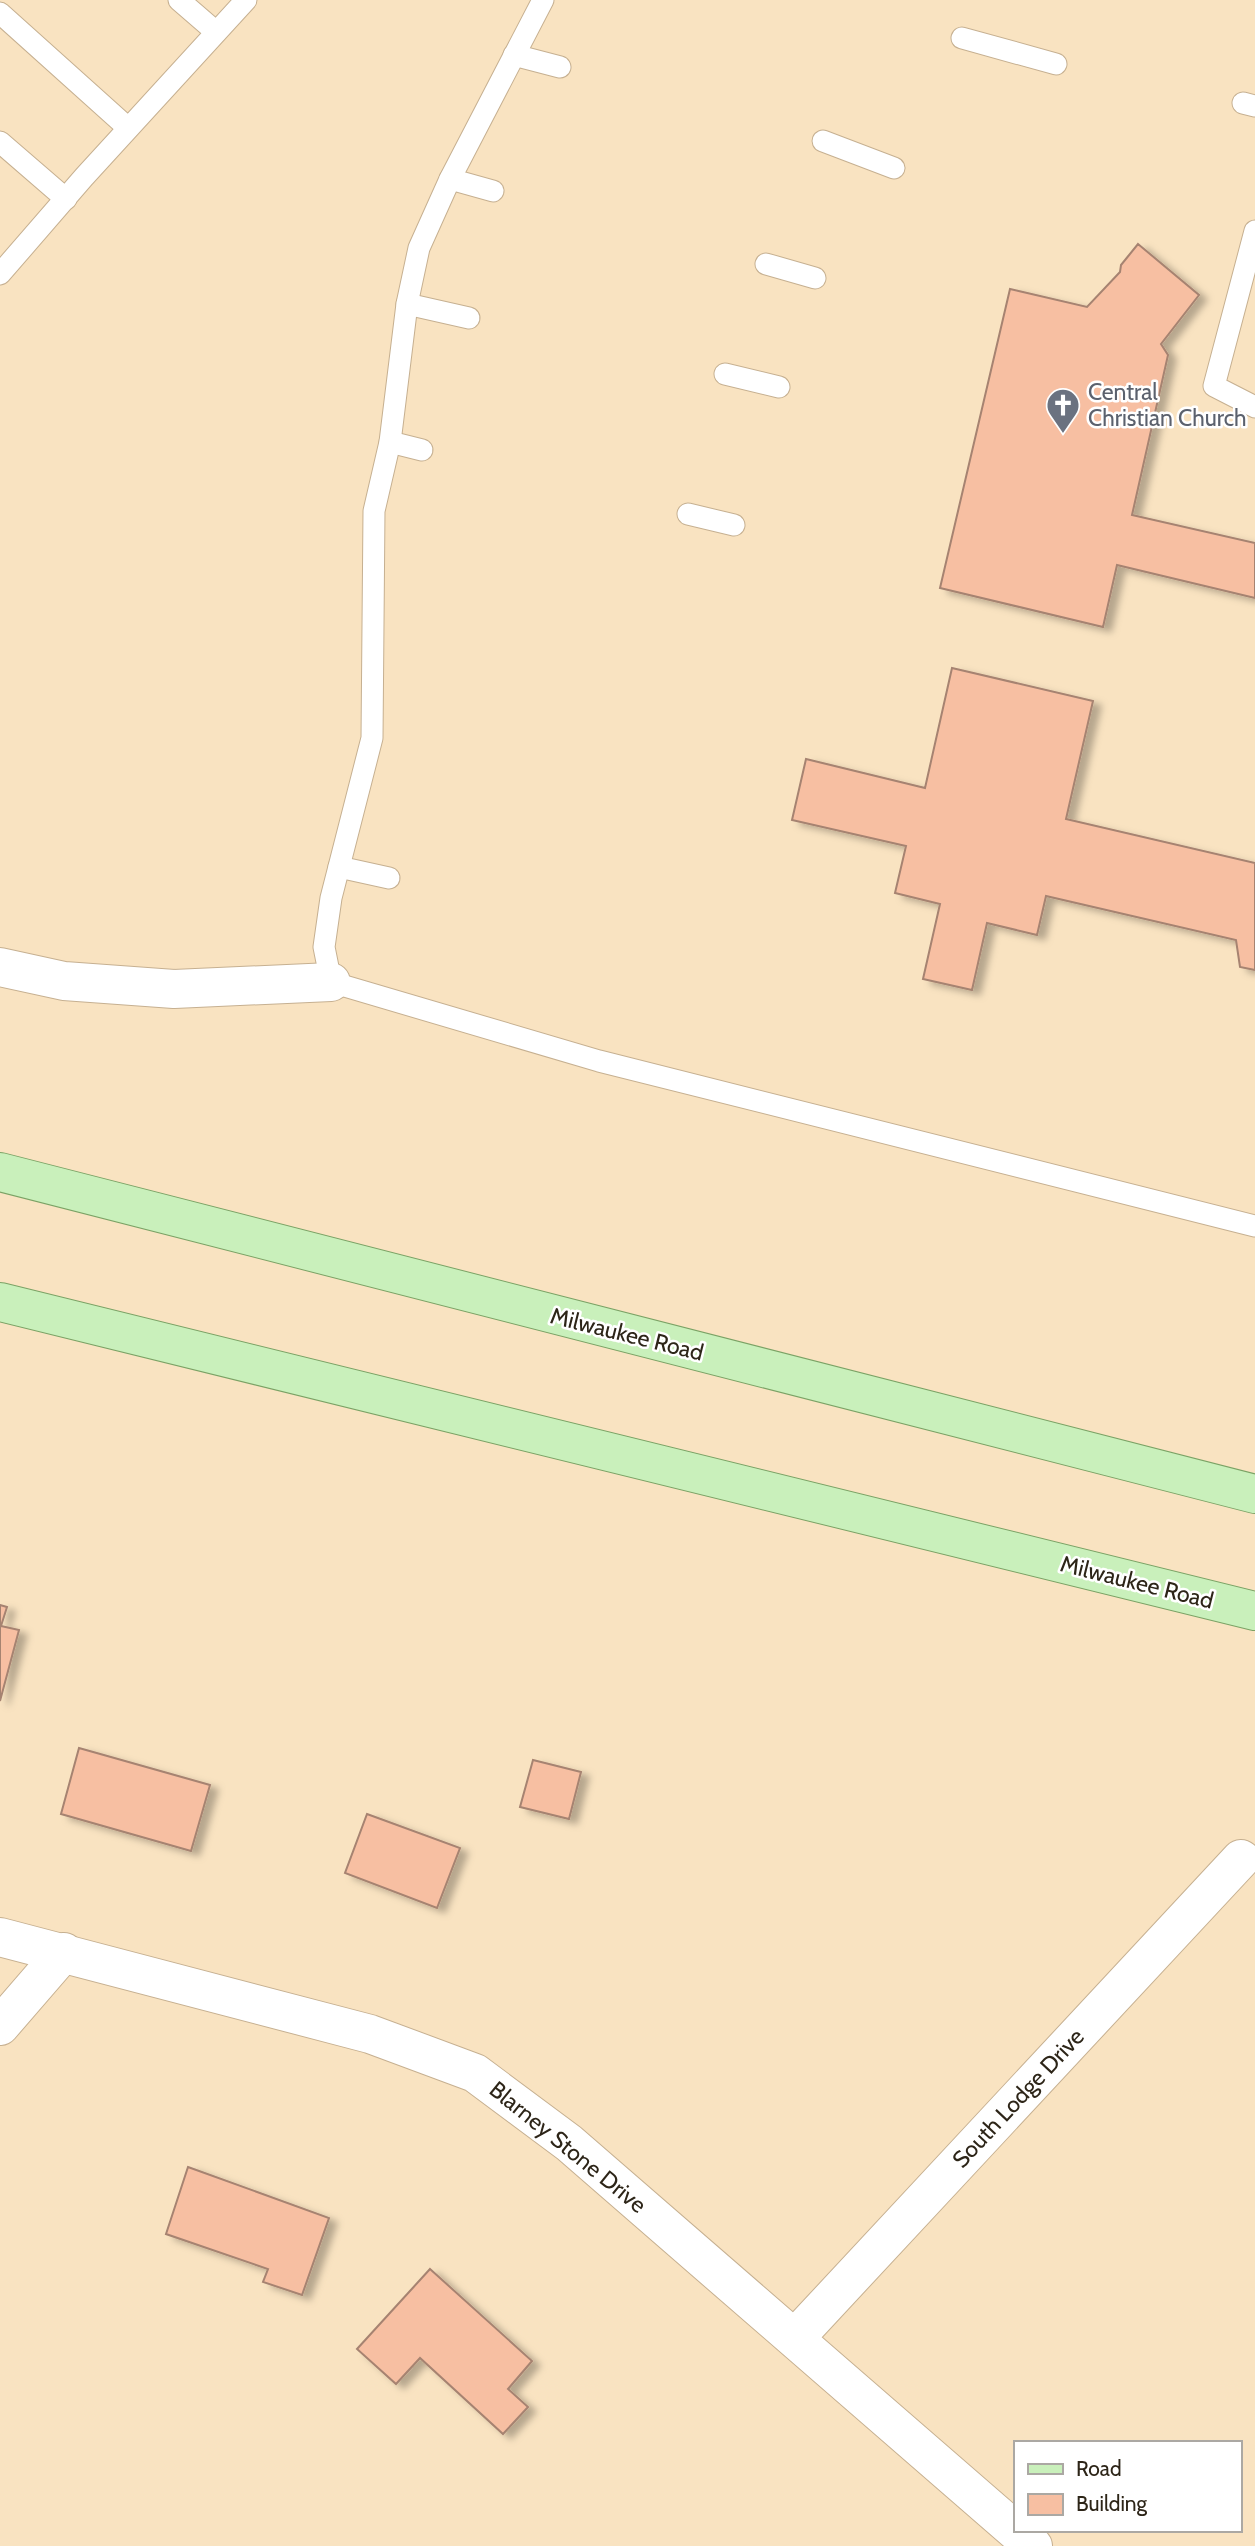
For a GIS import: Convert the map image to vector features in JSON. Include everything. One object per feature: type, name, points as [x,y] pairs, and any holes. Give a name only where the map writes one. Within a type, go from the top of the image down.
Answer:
[{"type":"main road","name":"Milwaukee Road","points":[[0,1172],[1255,1494]]},
{"type":"main road","name":"Milwaukee Road","points":[[0,1301],[1255,1611]]},
{"type":"street","points":[[0,967],[64,982],[174,989],[331,982]]},
{"type":"street","name":"South Lodge Drive","points":[[795,2338],[1241,1859]]},
{"type":"street","name":"Blarney Stone Drive","points":[[0,1937],[370,2034],[475,2073],[569,2143],[1014,2529]]},
{"type":"street","points":[[0,2026],[64,1952]]},
{"type":"street","name":"Blarney Stone Drive","points":[[1017,2532],[1033,2546]]},
{"type":"lane","points":[[179,0],[216,32]]},
{"type":"lane","points":[[0,274],[128,128],[246,0]]},
{"type":"lane","points":[[542,0],[450,179],[419,248],[407,304],[390,442],[374,511],[372,738],[331,898],[324,947],[331,982],[599,1061],[1255,1226]]},
{"type":"lane","points":[[0,13],[128,128]]},
{"type":"lane","points":[[962,38],[1056,64]]},
{"type":"lane","points":[[514,55],[560,67]]},
{"type":"lane","points":[[823,141],[894,168]]},
{"type":"lane","points":[[0,142],[66,199]]},
{"type":"lane","points":[[450,179],[494,191]]},
{"type":"lane","points":[[1255,231],[1214,386],[1255,407]]},
{"type":"lane","points":[[766,264],[815,278]]},
{"type":"lane","points":[[407,304],[469,317]]},
{"type":"lane","points":[[724,374],[779,387]]},
{"type":"lane","points":[[390,442],[422,450]]},
{"type":"lane","points":[[688,514],[734,525]]},
{"type":"lane","points":[[339,867],[389,878]]},
{"type":"building","name":"Central Christian Church","points":[[1138,244],[1199,295],[1161,344],[1168,355],[1132,515],[1255,543],[1255,598],[1117,565],[1103,627],[940,588],[1010,289],[1087,307],[1120,272],[1121,265]]},
{"type":"building","points":[[952,668],[1093,701],[1066,819],[1255,863],[1255,970],[1240,967],[1236,940],[1046,896],[1037,935],[987,923],[972,990],[923,979],[940,904],[895,893],[906,846],[792,820],[806,759],[925,788]]},
{"type":"building","points":[[0,1605],[7,1607],[1,1626],[19,1630],[0,1701]]},
{"type":"building","points":[[79,1748],[210,1785],[191,1851],[61,1814]]},
{"type":"building","points":[[533,1760],[581,1772],[569,1819],[520,1807]]},
{"type":"building","points":[[367,1814],[460,1848],[437,1908],[345,1873]]},
{"type":"building","points":[[188,2167],[329,2218],[302,2295],[263,2282],[268,2269],[166,2234]]},
{"type":"building","points":[[430,2269],[532,2361],[508,2389],[528,2407],[503,2434],[420,2358],[396,2384],[357,2349]]},
{"type":"place","name":"Central Christian Church","points":[[1063,435]]}]
